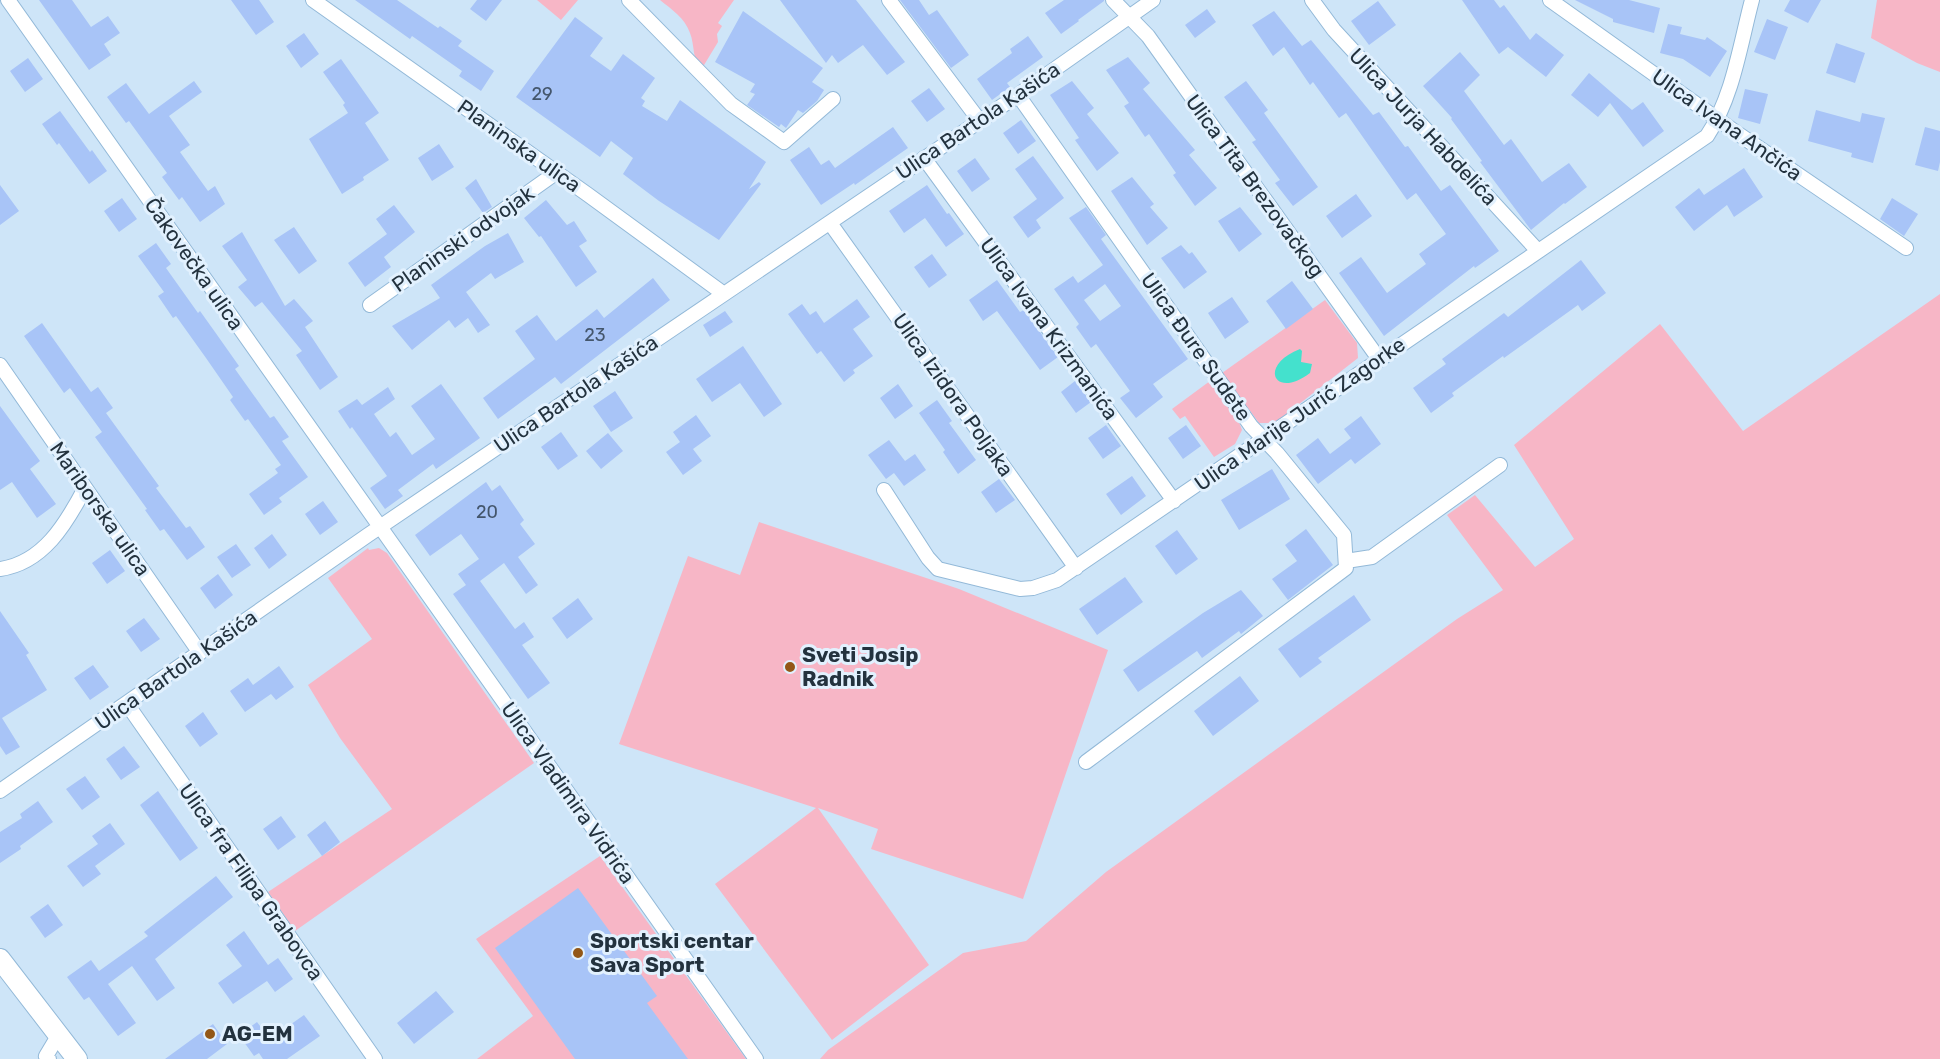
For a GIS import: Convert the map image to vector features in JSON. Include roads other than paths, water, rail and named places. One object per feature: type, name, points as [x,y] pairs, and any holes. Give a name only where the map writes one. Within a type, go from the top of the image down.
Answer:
[{"type":"main road","points":[[0,959],[77,1059]]},
{"type":"street","name":"Čakovečka ulica","points":[[8,0],[380,527]]},
{"type":"street","name":"Planinska ulica","points":[[313,0],[557,172],[724,294]]},
{"type":"street","points":[[629,0],[731,104],[784,142],[833,99]]},
{"type":"street","points":[[889,0],[979,120]]},
{"type":"street","name":"Ulica Tita Brezovačkog","points":[[1113,0],[1148,36],[1379,359]]},
{"type":"street","name":"Ulica Bartola Kašića","points":[[0,790],[380,527],[1018,95],[1154,0]]},
{"type":"street","name":"Ulica Jurja Habdelića","points":[[1312,0],[1334,30],[1538,250]]},
{"type":"street","name":"Ulica Ivana Ančića","points":[[1550,0],[1718,120],[1906,248]]},
{"type":"street","points":[[1718,120],[1752,0]]},
{"type":"street","name":"Ulica Đure Sudete","points":[[1018,95],[1251,426],[1277,453],[1344,535],[1346,561]]},
{"type":"street","name":"Ulica Marije Jurić Zagorke","points":[[884,490],[928,558],[938,569],[1020,589],[1033,588],[1057,580],[1707,136],[1718,120]]},
{"type":"street","name":"Ulica Ivana Krizmanića","points":[[924,158],[1174,501]]},
{"type":"street","name":"Planinski odvojak","points":[[370,305],[557,172]]},
{"type":"street","name":"Ulica Izidora Poljaka","points":[[830,223],[1076,568]]},
{"type":"street","name":"Mariborska ulica","points":[[0,365],[200,653]]},
{"type":"street","points":[[1086,762],[1346,568],[1346,561],[1372,557],[1500,465]]},
{"type":"street","points":[[0,569],[14,567],[42,551],[66,522],[85,488]]},
{"type":"street","name":"Ulica Vladimira Vidrića","points":[[380,527],[756,1059]]},
{"type":"street","name":"Ulica fra Filipa Grabovca","points":[[127,704],[375,1059]]},
{"type":"street","points":[[49,1059],[46,1056],[58,1035]]},
{"type":"place","name":"Sveti Josip Radnik","points":[[790,667]]},
{"type":"place","name":"Sportski centar Sava Sport","points":[[578,953]]},
{"type":"place","name":"AG-EM","points":[[210,1034]]}]
